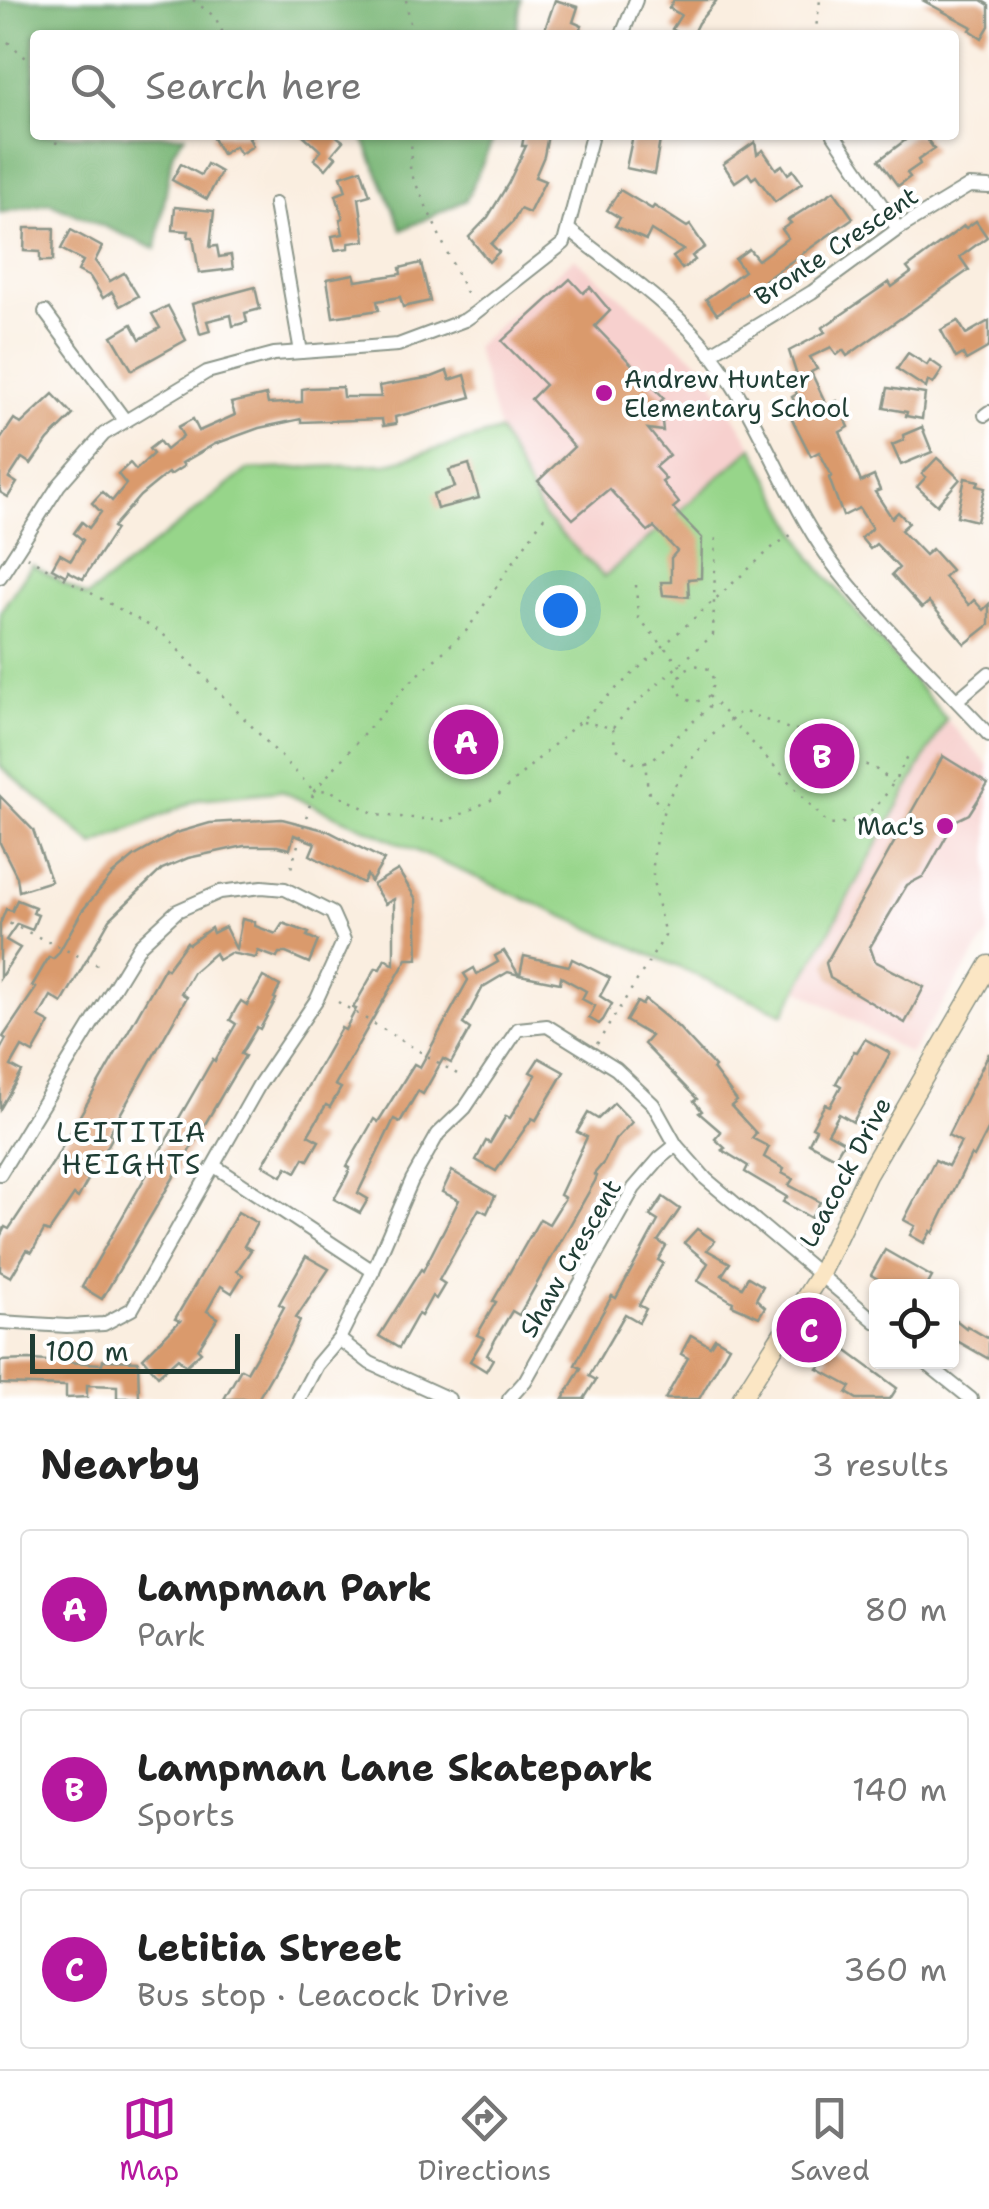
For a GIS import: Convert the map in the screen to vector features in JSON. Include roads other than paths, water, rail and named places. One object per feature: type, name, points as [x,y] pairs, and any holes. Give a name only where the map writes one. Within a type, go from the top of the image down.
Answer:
[{"type":"street","points":[[624,30],[636,0]]},
{"type":"street","points":[[0,577],[59,485],[104,434],[124,418],[207,372],[274,354],[398,345],[475,313],[564,243],[591,140]]},
{"type":"street","points":[[837,140],[898,229]]},
{"type":"street","name":"Bronte Crescent","points":[[710,354],[812,292],[898,229],[969,186],[989,187]]},
{"type":"street","points":[[275,204],[301,352]]},
{"type":"street","points":[[568,229],[680,322],[710,354],[740,398],[807,524],[839,572],[989,735]]},
{"type":"street","points":[[45,312],[124,418]]},
{"type":"street","points":[[956,700],[989,673]]},
{"type":"street","points":[[0,1174],[140,945],[177,912],[220,892],[262,887],[285,889],[332,913],[344,940],[317,999],[259,1085],[132,1310],[104,1324],[0,1322]]},
{"type":"street","name":"Leacock Drive","points":[[741,1399],[819,1276],[868,1175],[989,965]]},
{"type":"street","points":[[298,1399],[316,1364],[339,1339],[412,1180],[438,1134],[465,1108],[518,1029],[547,1026],[616,1069],[653,1104],[676,1145],[706,1180],[869,1316]]},
{"type":"street","name":"Shaw Crescent","points":[[509,1399],[525,1382],[634,1188],[676,1145]]},
{"type":"street","points":[[216,1167],[373,1272]]},
{"type":"street","points":[[339,1339],[370,1363],[449,1399]]},
{"type":"street","points":[[933,1369],[970,1399]]},
{"type":"place","name":"Andrew Hunter Elementary School","points":[[604,393]]},
{"type":"place","name":"Lampman Park","points":[[466,742]]},
{"type":"place","name":"Lampman Lane Skatepark","points":[[822,756]]},
{"type":"place","name":"Mac's","points":[[945,826]]},
{"type":"place","name":"Letitia Street","points":[[809,1330]]},
{"type":"district","name":"LEITITIA HEIGHTS","points":[[132,1148]]}]
